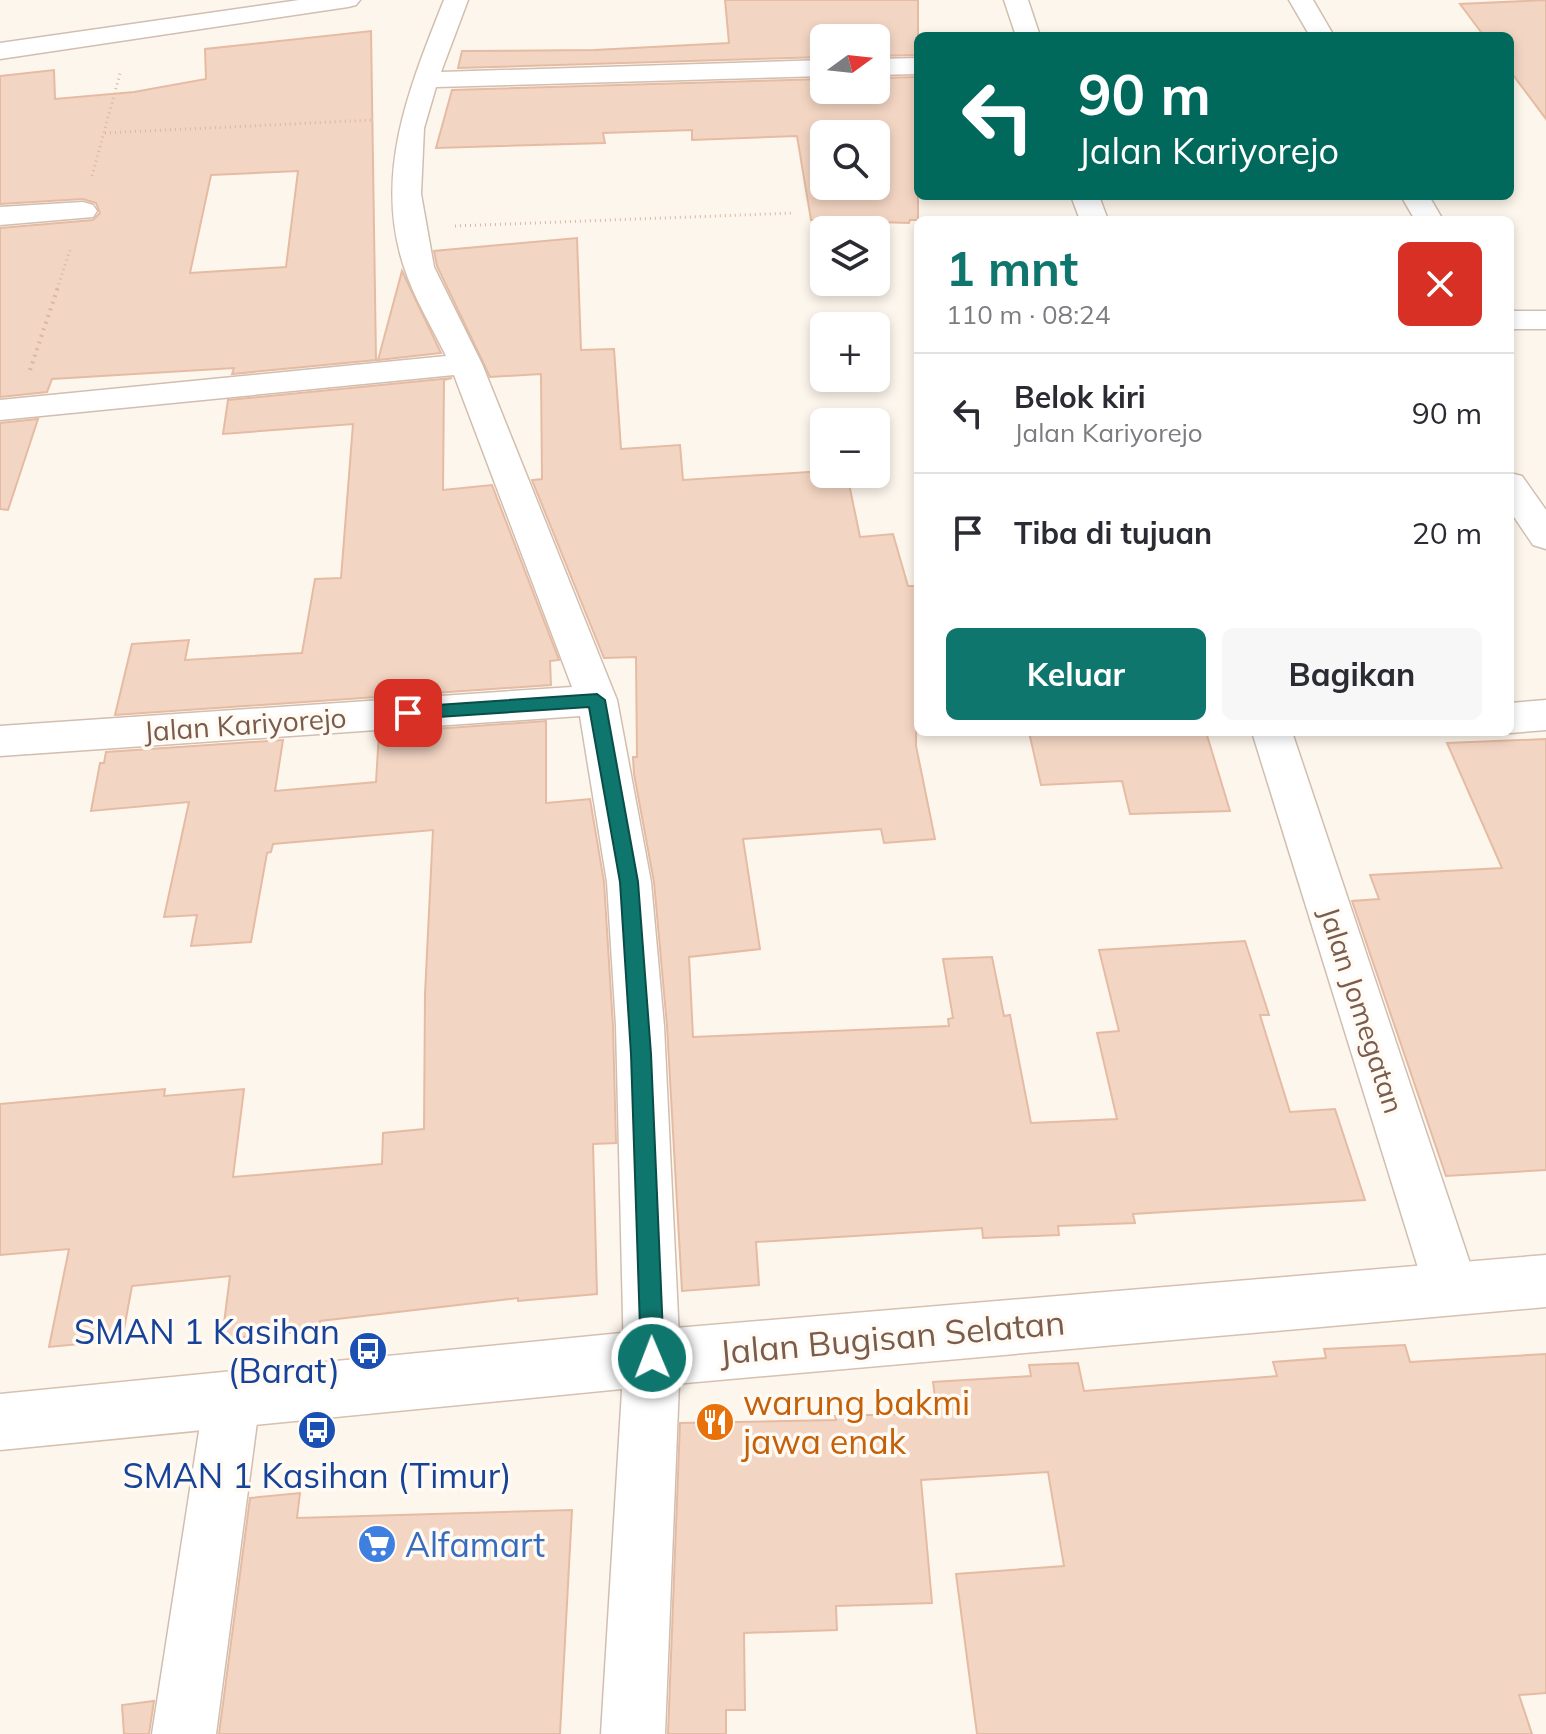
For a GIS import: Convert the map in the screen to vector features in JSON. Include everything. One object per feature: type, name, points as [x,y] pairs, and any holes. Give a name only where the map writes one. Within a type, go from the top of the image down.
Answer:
[{"type":"street","points":[[0,51],[348,0]]},
{"type":"street","points":[[456,0],[414,117],[407,165],[411,228],[419,267],[466,364],[597,700],[629,882],[640,1041],[652,1358],[633,1734]]},
{"type":"street","points":[[1016,0],[1027,32]]},
{"type":"street","points":[[1301,0],[1320,32]]},
{"type":"street","points":[[890,67],[914,66]]},
{"type":"street","points":[[425,80],[810,68]]},
{"type":"street","points":[[0,216],[83,211]]},
{"type":"street","points":[[1514,320],[1546,320]]},
{"type":"street","points":[[8,410],[466,364]]},
{"type":"street","points":[[1514,490],[1546,537]]},
{"type":"street","name":"Jalan Kariyorejo","points":[[0,741],[597,700]]},
{"type":"street","points":[[1514,718],[1546,715]]},
{"type":"street","name":"Jalan Jomegatan","points":[[1283,736],[1451,1287]]},
{"type":"street","name":"Jalan Bugisan Selatan","points":[[0,1422],[652,1358],[1546,1281]]},
{"type":"street","points":[[184,1734],[232,1399]]},
{"type":"path","points":[[8,410],[83,211],[130,34]]},
{"type":"path","points":[[105,133],[414,117]]},
{"type":"path","points":[[411,228],[794,213]]},
{"type":"building","points":[[725,0],[918,0],[914,55],[890,56],[890,24],[810,24],[810,57],[458,68],[462,51],[594,50],[729,43]]},
{"type":"building","points":[[1546,0],[1546,119],[1514,76],[1514,32],[1481,32],[1460,4]]},
{"type":"building","points":[[371,31],[376,360],[232,374],[234,368],[52,379],[47,392],[0,397],[0,228],[93,220],[100,213],[96,203],[83,199],[0,204],[0,76],[54,70],[55,99],[134,92],[206,79],[205,49]],"holes":[[[298,171],[286,267],[190,273],[211,175]]]},
{"type":"building","points":[[914,77],[914,200],[918,200],[918,216],[914,216],[909,223],[890,222],[890,216],[810,216],[797,136],[692,140],[692,130],[603,133],[605,143],[436,148],[452,90],[810,79],[810,104],[890,104],[890,78]]},
{"type":"building","points":[[577,238],[581,350],[614,349],[621,449],[680,445],[683,480],[810,472],[810,488],[850,488],[860,537],[893,534],[908,586],[914,586],[914,736],[935,839],[884,843],[881,829],[743,839],[760,949],[689,957],[693,1037],[949,1026],[948,1019],[953,1018],[943,959],[992,957],[1004,1016],[1010,1015],[1031,1123],[1117,1119],[1097,1033],[1119,1031],[1099,950],[1245,941],[1269,1015],[1260,1015],[1290,1112],[1335,1109],[1365,1200],[1133,1214],[1135,1223],[1058,1226],[1059,1235],[983,1238],[982,1228],[756,1242],[759,1285],[682,1291],[667,1026],[654,882],[634,774],[633,757],[637,757],[636,657],[604,658],[532,480],[542,479],[541,374],[490,377],[437,266],[434,251]]},
{"type":"building","points":[[402,271],[441,353],[378,360]]},
{"type":"building","points":[[452,378],[444,380],[443,490],[492,485],[559,660],[550,661],[551,685],[115,715],[132,644],[189,640],[185,660],[302,653],[315,579],[341,578],[353,424],[223,434],[228,400]]},
{"type":"building","points":[[38,419],[8,510],[0,509],[0,423]]},
{"type":"building","points":[[546,721],[546,803],[590,799],[604,882],[616,1143],[593,1144],[597,1294],[518,1301],[518,1298],[320,1321],[319,1330],[222,1339],[230,1276],[132,1286],[122,1340],[49,1347],[69,1249],[0,1255],[0,1104],[165,1089],[164,1096],[244,1089],[233,1177],[382,1164],[383,1133],[424,1129],[425,994],[433,830],[273,844],[271,852],[267,853],[251,942],[191,946],[197,915],[164,917],[189,802],[91,811],[100,763],[104,763],[106,752],[283,740],[275,791],[376,782],[379,733]]},
{"type":"building","points":[[1030,736],[1207,736],[1230,811],[1130,814],[1122,781],[1041,785]]},
{"type":"building","points":[[1546,739],[1546,1170],[1446,1176],[1352,901],[1379,899],[1370,875],[1502,868],[1447,743]]},
{"type":"building","points":[[1405,1345],[1410,1362],[1546,1354],[1546,1693],[1519,1695],[1532,1734],[977,1734],[956,1574],[1064,1566],[1048,1472],[921,1480],[932,1603],[836,1606],[837,1630],[744,1633],[745,1710],[726,1710],[726,1734],[668,1734],[680,1423],[836,1420],[835,1416],[937,1413],[933,1382],[1031,1376],[1029,1365],[1078,1363],[1084,1391],[1277,1376],[1273,1362],[1326,1358],[1324,1349]]},
{"type":"building","points":[[300,1493],[297,1518],[572,1510],[560,1734],[219,1734],[250,1498]]},
{"type":"building","points":[[154,1701],[149,1734],[124,1734],[122,1705]]},
{"type":"place","name":"SMAN 1 Kasihan (Barat)","points":[[368,1351]]},
{"type":"place","name":"warung bakmi jawa enak","points":[[715,1422]]},
{"type":"place","name":"SMAN 1 Kasihan (Timur)","points":[[317,1430]]},
{"type":"place","name":"Alfamart","points":[[377,1544]]},
{"type":"route","points":[[408,713],[597,700],[629,882],[641,1054],[652,1358]]}]
